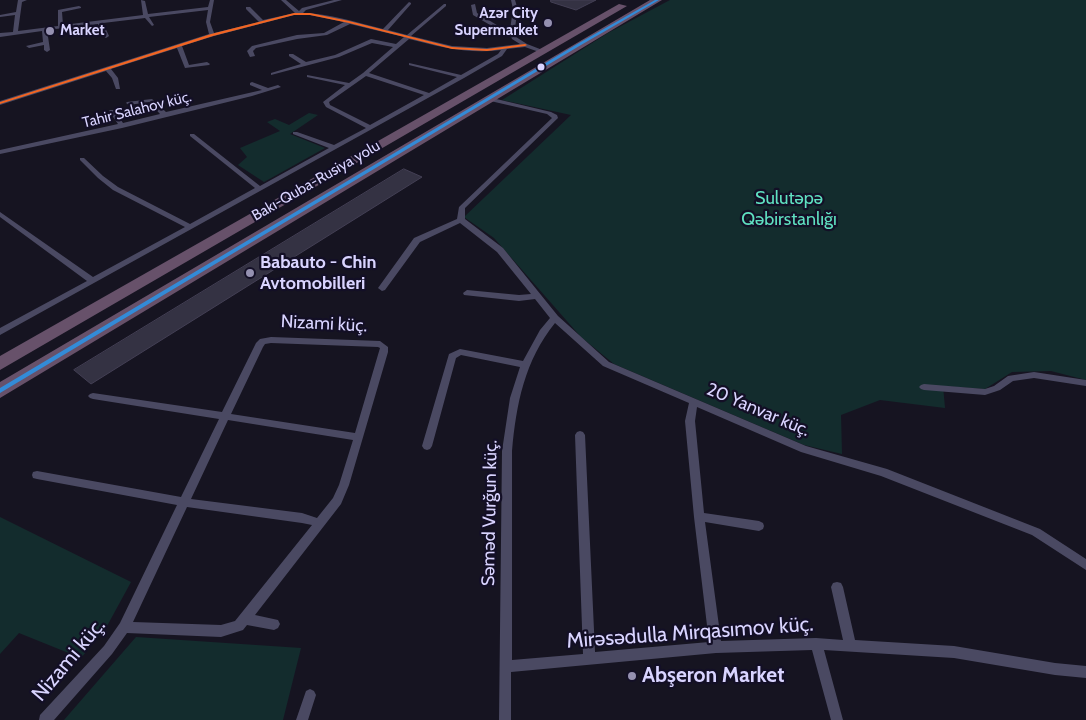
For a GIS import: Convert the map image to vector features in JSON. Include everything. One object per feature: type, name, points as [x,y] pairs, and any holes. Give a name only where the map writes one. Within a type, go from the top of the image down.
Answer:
[{"type":"highway","name":"Bakı-Quba-Rusiya yolu","points":[[0,392],[488,99],[657,0]]},
{"type":"highway","name":"Bakı-Quba-Rusiya yolu","points":[[2,361],[631,1]]},
{"type":"street","points":[[15,33],[20,2],[25,0]]},
{"type":"street","points":[[212,0],[208,22],[212,36]]},
{"type":"street","points":[[283,0],[299,13]]},
{"type":"street","points":[[309,0],[314,6]]},
{"type":"street","points":[[299,13],[304,9],[340,0]]},
{"type":"street","points":[[143,1],[146,16],[152,25]]},
{"type":"street","points":[[516,1],[512,32],[514,38],[525,45],[542,51]]},
{"type":"street","points":[[385,30],[409,2]]},
{"type":"street","points":[[371,128],[326,104],[329,99],[350,85],[409,38],[444,5]]},
{"type":"street","points":[[473,5],[475,14],[504,31],[512,32]]},
{"type":"street","points":[[61,27],[60,11],[78,8]]},
{"type":"street","points":[[0,35],[210,8]]},
{"type":"street","points":[[248,8],[261,21]]},
{"type":"street","points":[[0,16],[18,13]]},
{"type":"street","points":[[118,13],[119,20]]},
{"type":"street","points":[[0,103],[261,21],[299,13],[385,30],[452,48],[480,50],[525,45]]},
{"type":"street","points":[[100,22],[106,36]]},
{"type":"street","points":[[252,56],[250,50],[254,47],[297,37],[325,34],[349,22]]},
{"type":"street","points":[[44,29],[47,50]]},
{"type":"street","points":[[273,74],[337,56],[371,42],[398,46]]},
{"type":"street","points":[[29,46],[46,43]]},
{"type":"street","points":[[179,46],[187,66],[207,64]]},
{"type":"street","points":[[0,332],[188,226],[462,77],[500,55],[505,48]]},
{"type":"street","points":[[291,55],[305,64]]},
{"type":"street","points":[[411,64],[462,77]]},
{"type":"street","points":[[107,68],[115,78],[118,88]]},
{"type":"street","points":[[364,74],[429,95]]},
{"type":"street","points":[[309,76],[350,85]]},
{"type":"street","points":[[252,84],[268,90]]},
{"type":"street","name":"Tahir Salahov küç.","points":[[0,152],[52,143],[164,114],[224,102],[278,87]]},
{"type":"street","points":[[382,288],[417,240],[461,220],[461,208],[527,147],[553,121],[555,116],[488,99]]},
{"type":"street","points":[[129,103],[150,100],[164,114]]},
{"type":"street","points":[[112,111],[122,126]]},
{"type":"street","points":[[295,133],[334,147]]},
{"type":"street","points":[[192,135],[258,188]]},
{"type":"street","points":[[82,159],[100,177],[121,193],[169,214],[188,226]]},
{"type":"street","points":[[0,214],[93,281]]},
{"type":"street","name":"20 Yanvar küç.","points":[[461,220],[500,250],[555,318],[606,364],[804,448],[882,472],[1036,532],[1086,565]]},
{"type":"street","points":[[467,293],[519,298],[537,296]]},
{"type":"street","name":"Səməd Vurğun küç.","points":[[506,720],[507,451],[514,397],[526,365],[555,318]]},
{"type":"street","name":"Nizami küç.","points":[[45,720],[108,650],[124,627],[183,502],[263,341],[380,344],[384,346],[384,352],[359,437],[337,501],[245,619],[230,630],[222,631],[124,627]]},
{"type":"street","points":[[427,446],[452,356],[460,352],[526,365]]},
{"type":"street","points":[[924,387],[985,392],[997,388],[1011,378],[1034,375],[1086,383]]},
{"type":"street","points":[[93,396],[359,437]]},
{"type":"street","points":[[694,401],[690,421],[699,517],[716,647]]},
{"type":"street","points":[[580,434],[589,660]]},
{"type":"street","points":[[37,475],[183,502],[302,518],[319,523]]},
{"type":"street","points":[[699,517],[759,526]]},
{"type":"street","points":[[837,588],[850,645]]},
{"type":"street","points":[[245,619],[274,624]]},
{"type":"street","points":[[816,644],[837,720]]},
{"type":"street","name":"Mirəsədulla Mirqasımov küç.","points":[[505,667],[716,647],[816,644],[954,652],[1055,670],[1086,672]]},
{"type":"street","points":[[302,720],[310,696]]},
{"type":"green space","name":"Sulutəpə Qəbirstanlığı","points":[[670,0],[1086,0],[1086,380],[1051,371],[1012,372],[985,389],[943,386],[945,408],[880,400],[841,415],[842,454],[804,445],[614,364],[581,337],[494,238],[464,217],[571,115],[502,100],[608,33]]},
{"type":"green space","points":[[309,113],[318,115],[290,134],[325,148],[264,182],[238,165],[247,157],[240,148],[280,131],[267,122],[275,119],[289,125]]},
{"type":"green space","points":[[0,517],[131,582],[107,626],[81,658],[19,633],[0,654]]},
{"type":"green space","points":[[136,637],[301,648],[283,720],[64,720]]},
{"type":"building","points":[[551,0],[596,0],[576,10],[551,2]]},
{"type":"building","name":"Babauto - Chin Avtomobilleri","points":[[404,169],[422,177],[91,384],[74,370]]},
{"type":"transit line","points":[[0,391],[580,44],[657,0]]},
{"type":"transit line","points":[[0,103],[212,35],[294,14],[310,14],[349,22],[452,48],[487,50],[525,45]]},
{"type":"place","name":"Azər City Supermarket","points":[[548,23]]},
{"type":"place","name":"Market","points":[[50,31]]},
{"type":"place","name":"Babauto - Chin Avtomobilleri","points":[[250,273]]},
{"type":"place","name":"Abşeron Market","points":[[632,676]]}]
